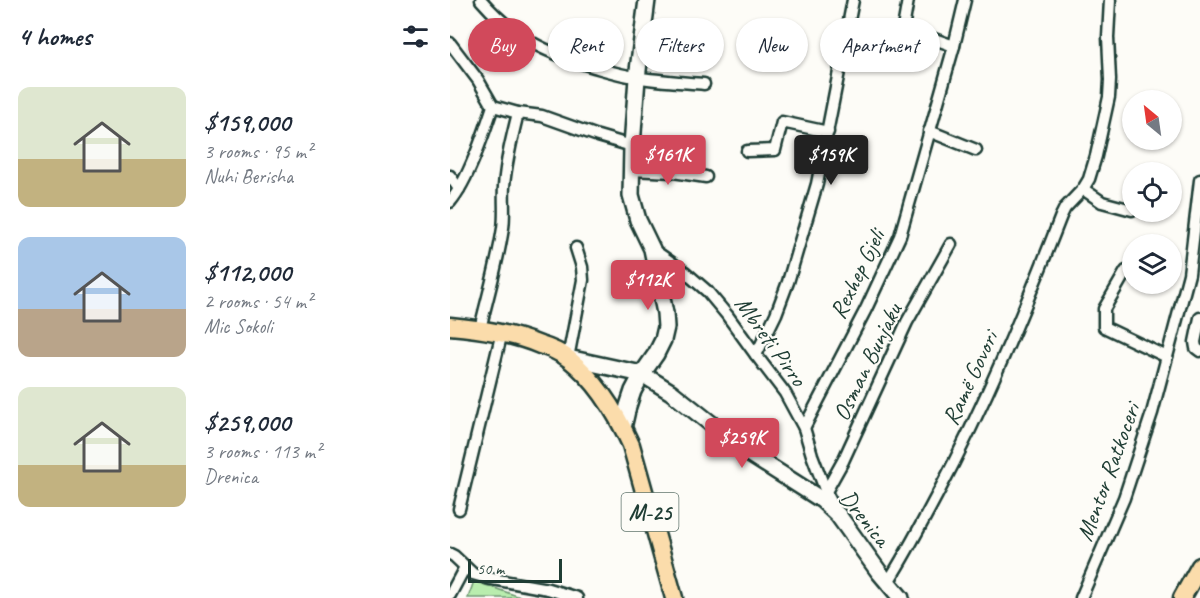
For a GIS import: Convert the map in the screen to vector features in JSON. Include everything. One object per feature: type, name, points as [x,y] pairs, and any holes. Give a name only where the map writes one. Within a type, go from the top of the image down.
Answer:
[{"type":"main road","name":"M-25","points":[[450,326],[502,332],[527,339],[568,358],[595,386],[610,406],[631,445],[674,598]]},
{"type":"main road","points":[[1182,598],[1200,566]]},
{"type":"street","points":[[480,0],[516,34],[557,55],[637,78],[704,84]]},
{"type":"street","points":[[491,12],[497,0]]},
{"type":"street","points":[[623,428],[628,406],[642,374],[663,340],[666,327],[652,249],[631,195],[637,78],[647,0]]},
{"type":"street","points":[[756,356],[776,314],[817,184],[853,0]]},
{"type":"street","points":[[908,0],[903,28],[954,46]]},
{"type":"street","name":"Rexhep Gjeli","points":[[804,428],[882,277],[900,236],[965,0]]},
{"type":"street","name":"Ramë Govori","points":[[888,582],[954,464],[1020,319],[1061,216],[1089,179],[1109,97],[1110,0]]},
{"type":"street","points":[[450,43],[478,80],[493,106],[473,161],[450,202]]},
{"type":"street","points":[[493,106],[518,113],[542,116],[632,146]]},
{"type":"street","points":[[480,329],[504,225],[506,171],[518,113]]},
{"type":"street","points":[[747,151],[776,150],[782,122],[828,132]]},
{"type":"street","points":[[929,131],[976,150]]},
{"type":"street","points":[[631,170],[673,172],[706,177]]},
{"type":"street","points":[[450,176],[459,189]]},
{"type":"street","name":"Mentor Ratkoceri","points":[[1081,598],[1124,498],[1152,413],[1189,274],[1200,180]]},
{"type":"street","points":[[1083,189],[1102,202],[1122,207]]},
{"type":"street","name":"Osman Bunjaku","points":[[824,496],[848,451],[907,322],[951,244]]},
{"type":"street","points":[[568,358],[583,280],[582,267],[576,248]]},
{"type":"street","name":"Mbreti Pirro","points":[[652,249],[707,291],[728,315],[756,356],[786,393],[804,428],[824,496]]},
{"type":"street","points":[[1122,278],[1104,309],[1104,327],[1167,357]]},
{"type":"street","points":[[1200,318],[1195,342],[1200,351]]},
{"type":"street","points":[[459,509],[502,332]]},
{"type":"street","name":"Drenica","points":[[568,358],[642,374],[671,392],[748,453],[824,496],[901,598]]},
{"type":"street","points":[[450,554],[473,574],[548,589],[577,598]]},
{"type":"street","points":[[450,595],[465,567]]},
{"type":"green space","points":[[474,581],[523,598],[468,598]]}]
